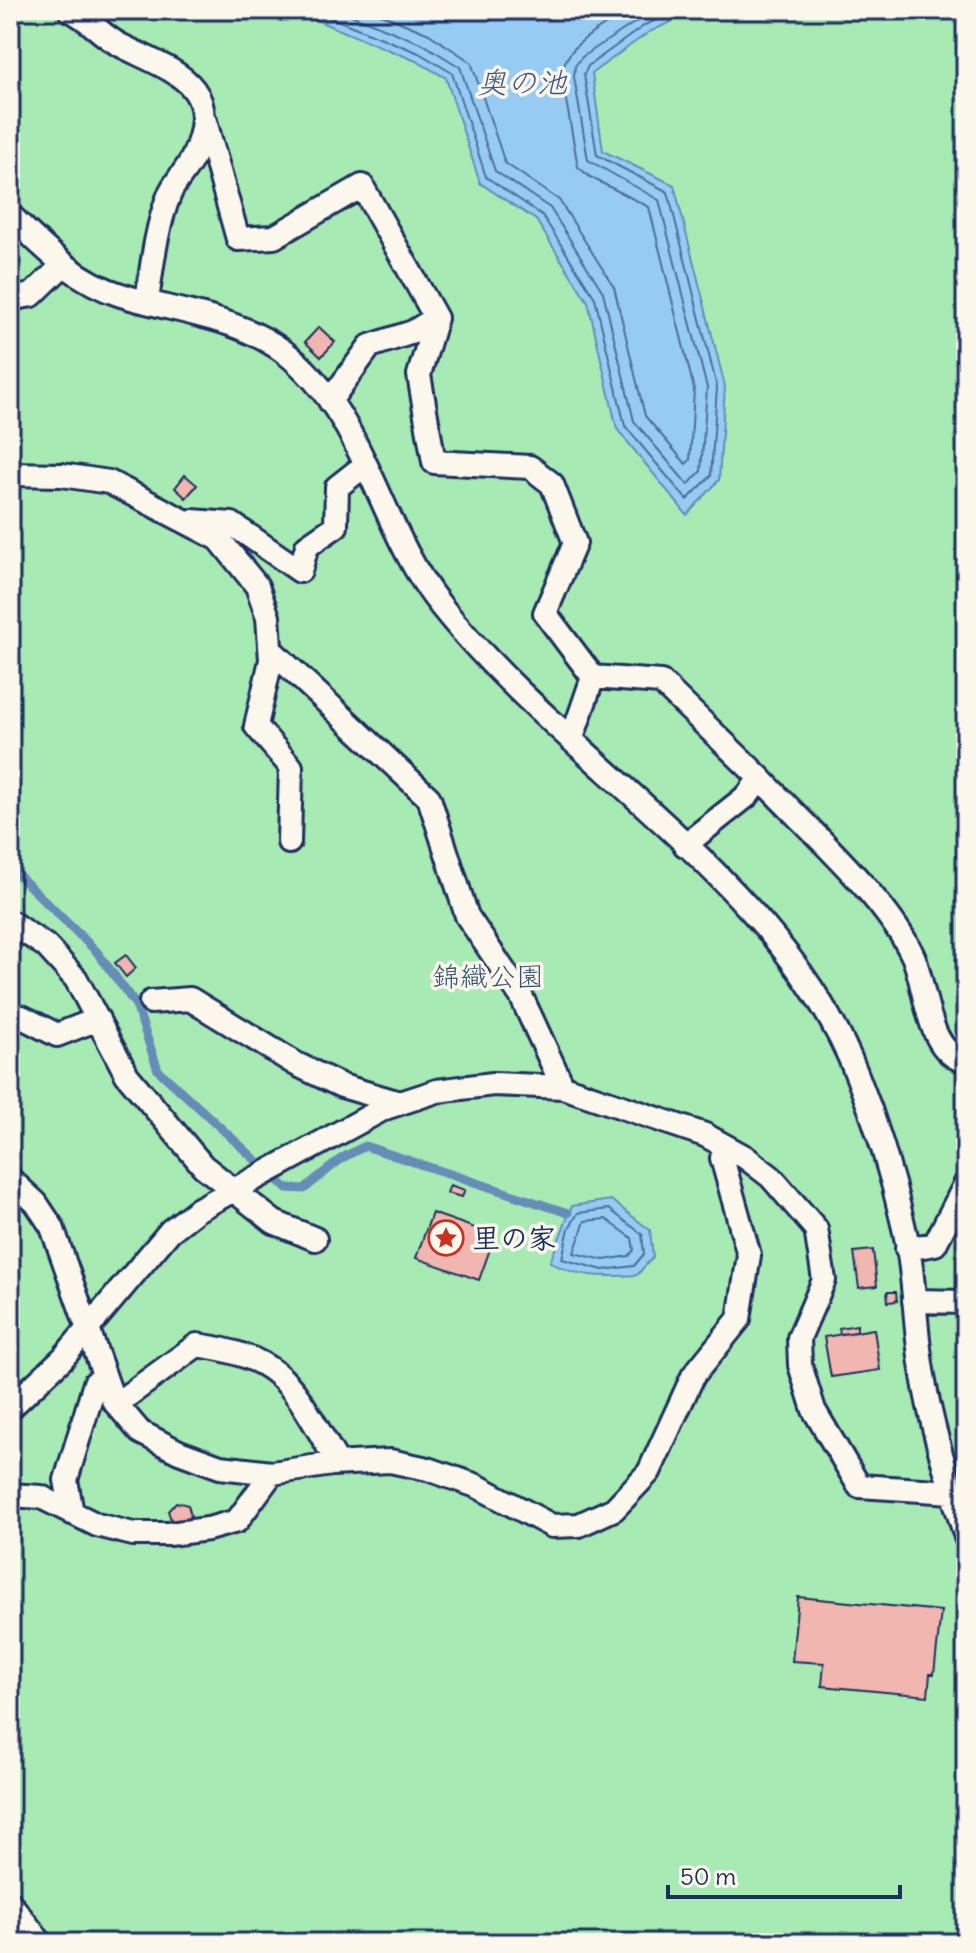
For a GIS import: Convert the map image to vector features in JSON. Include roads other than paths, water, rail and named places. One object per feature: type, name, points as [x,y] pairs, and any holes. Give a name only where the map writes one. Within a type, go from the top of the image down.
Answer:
[{"type":"street","points":[[70,10],[117,44],[165,65],[196,90],[238,239],[274,237],[362,186],[436,318],[419,375],[434,462],[530,467],[552,484],[575,543],[545,613],[593,677],[661,682],[760,778],[884,910],[913,956],[941,1046],[957,1060],[966,1061]]},
{"type":"street","points":[[147,301],[155,247],[171,193],[192,158],[205,121]]},
{"type":"street","points":[[10,215],[62,266],[117,294],[217,318],[281,350],[324,390],[365,465],[393,530],[438,603],[487,659],[751,911],[814,993],[857,1073],[904,1226],[922,1372],[966,1537]]},
{"type":"street","points":[[10,299],[32,295],[62,266]]},
{"type":"street","points":[[330,401],[370,346],[413,332],[436,318]]},
{"type":"street","points":[[182,521],[232,524],[300,571],[307,546],[336,526],[337,487],[365,465]]},
{"type":"street","points":[[10,474],[62,475],[109,482],[219,539],[257,586],[268,617],[271,650],[256,726],[291,767],[289,842]]},
{"type":"street","points":[[271,650],[429,798],[467,916],[521,996],[563,1087]]},
{"type":"street","points":[[572,738],[593,677]]},
{"type":"street","points":[[685,845],[748,795],[760,778]]},
{"type":"street","points":[[10,922],[46,946],[76,979],[127,1075],[203,1166],[274,1222],[315,1239]]},
{"type":"street","points":[[151,1002],[190,999],[296,1064],[342,1086],[400,1103]]},
{"type":"street","points":[[10,1022],[22,1017],[57,1035],[98,1019]]},
{"type":"street","points":[[10,1408],[63,1358],[170,1231],[234,1190],[400,1103],[437,1091],[493,1084],[563,1087],[634,1108],[725,1146],[771,1177],[816,1229],[824,1280],[799,1338],[800,1365],[814,1410],[859,1486],[952,1492]]},
{"type":"street","points":[[10,1179],[36,1203],[52,1227],[105,1379],[116,1404],[140,1432],[179,1452],[220,1467],[272,1473],[338,1463],[390,1461],[428,1469],[477,1486],[552,1526],[579,1525],[614,1509],[649,1472],[693,1376],[739,1319],[749,1255],[722,1158],[725,1146]]},
{"type":"street","points":[[907,1249],[935,1244],[966,1183]]},
{"type":"street","points":[[914,1301],[966,1302]]},
{"type":"street","points":[[116,1404],[197,1345],[236,1350],[275,1369],[291,1387],[338,1463]]},
{"type":"street","points":[[72,1513],[66,1480],[95,1383],[105,1379]]},
{"type":"street","points":[[10,1495],[41,1497],[97,1525],[133,1534],[208,1529],[237,1521],[272,1473]]},
{"type":"street","points":[[10,1903],[41,1943]]},
{"type":"water","name":"奥の池","points":[[291,10],[697,10],[649,32],[592,73],[603,151],[674,185],[725,386],[719,480],[687,515],[617,429],[588,302],[536,220],[480,183],[446,78],[416,61]]},
{"type":"water","points":[[611,1200],[650,1230],[653,1257],[637,1275],[581,1274],[550,1262],[572,1206]]},
{"type":"waterway","points":[[10,867],[97,952],[136,1005],[158,1070],[286,1188],[304,1189],[342,1158],[365,1146],[568,1213]]},
{"type":"place","name":"里の家","points":[[446,1238]]},
{"type":"park label","name":"錦織公園","points":[[488,976]]}]
